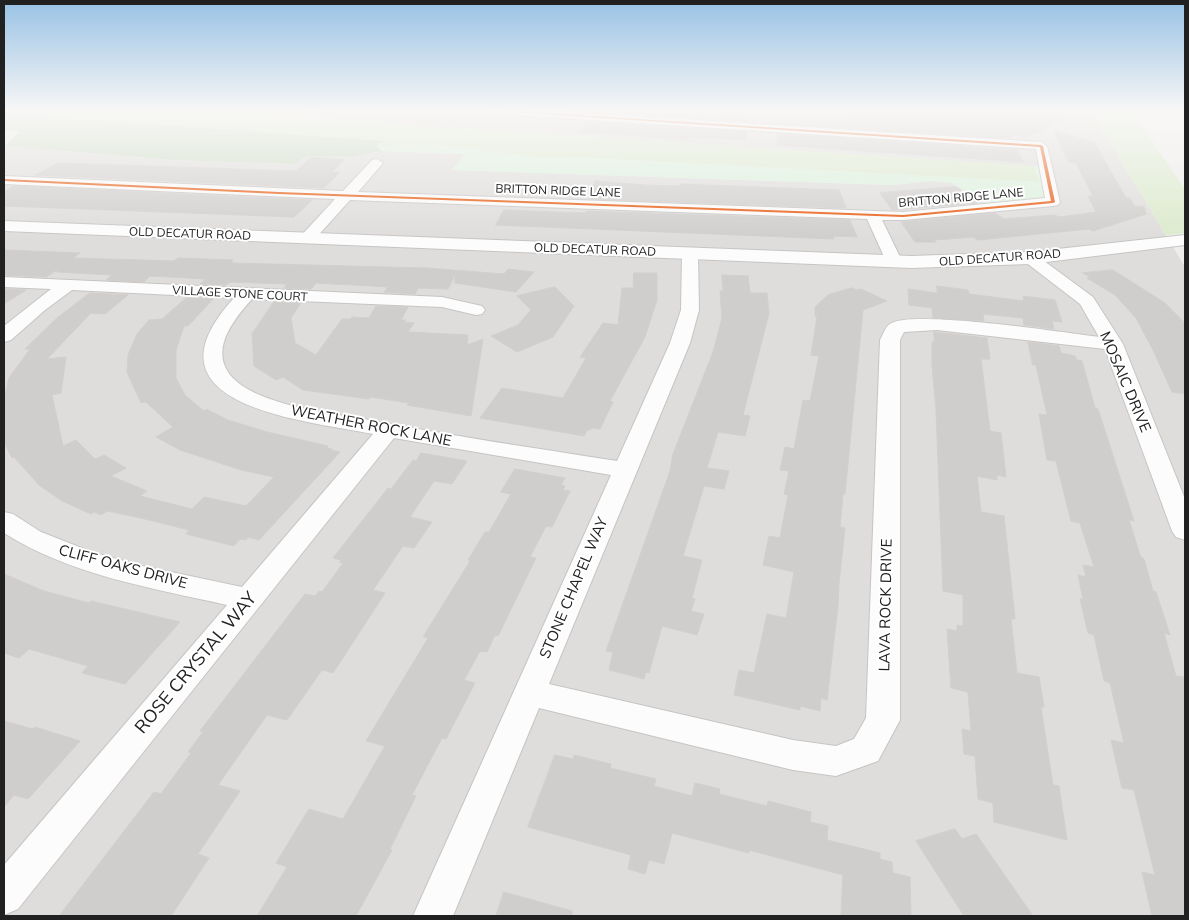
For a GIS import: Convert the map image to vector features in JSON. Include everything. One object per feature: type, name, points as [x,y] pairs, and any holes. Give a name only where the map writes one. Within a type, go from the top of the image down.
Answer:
[{"type":"street","name":"BRITTON RIDGE LANE","points":[[4,180],[904,216],[1054,202],[1043,154]]},
{"type":"street","points":[[307,238],[376,163]]},
{"type":"street","points":[[872,214],[894,261]]},
{"type":"street","name":"OLD DECATUR ROAD","points":[[4,226],[690,254],[947,262],[1030,258],[1185,240]]},
{"type":"street","name":"STONE CHAPEL WAY","points":[[434,916],[680,343],[690,310],[690,254]]},
{"type":"street","name":"MOSAIC DRIVE","points":[[1030,258],[1087,301],[1113,344],[1185,531]]},
{"type":"street","name":"VILLAGE STONE COURT","points":[[4,282],[442,302],[476,310]]},
{"type":"street","points":[[4,336],[39,306],[68,285]]},
{"type":"street","name":"WEATHER ROCK LANE","points":[[247,294],[223,322],[214,338],[213,355],[216,371],[230,386],[253,400],[288,410],[388,431],[625,470]]},
{"type":"street","name":"LAVA ROCK DRIVE","points":[[530,692],[793,756],[836,762],[866,750],[883,720],[890,340],[896,328],[903,325],[937,324],[1113,344]]},
{"type":"street","name":"ROSE CRYSTAL WAY","points":[[4,895],[388,431]]},
{"type":"street","name":"CLIFF OAKS DRIVE","points":[[4,520],[10,526],[52,548],[119,568],[248,599]]},
{"type":"shaded area","points":[[4,154],[99,154],[172,160],[295,164],[307,156],[352,157],[367,154],[465,154],[453,170],[892,185],[931,181],[952,183],[990,205],[1046,200],[1039,167],[845,154],[1117,154],[1185,267],[1185,916],[4,916]]},
{"type":"green space","points":[[100,154],[367,154],[352,157],[307,156],[295,164],[172,160]]},
{"type":"green space","points":[[463,154],[510,154],[537,157],[588,158],[1039,182],[1034,166],[1039,166],[1050,199],[990,205],[952,183],[931,181],[892,185],[452,170],[465,154]]},
{"type":"green space","points":[[510,154],[853,154],[1034,166],[1039,182],[588,158],[537,157]]},
{"type":"green space","points":[[1117,154],[1161,154],[1185,189],[1185,233],[1166,235]]},
{"type":"building","points":[[906,154],[1019,154],[1023,162]]},
{"type":"building","points":[[1065,154],[1101,154],[1126,198],[1130,198],[1135,207],[1144,206],[1146,214],[1093,231],[1089,229],[978,240],[973,237],[934,240],[936,242],[915,242],[901,222],[995,213],[1004,219],[1054,215],[1060,217],[1096,212],[1088,196],[1093,196],[1076,163],[1069,162]]},
{"type":"building","points":[[312,157],[344,160],[332,172],[339,172],[338,174],[324,188],[35,175],[59,163],[296,171]]},
{"type":"building","points":[[595,181],[645,185],[680,186],[680,184],[839,190],[846,208],[590,199]]},
{"type":"building","points":[[14,186],[312,200],[294,217],[4,206],[4,192]]},
{"type":"building","points":[[956,187],[977,203],[892,210],[880,193]]},
{"type":"building","points":[[504,210],[850,220],[857,237],[833,236],[834,239],[496,225]]},
{"type":"building","points":[[4,250],[80,253],[73,258],[174,261],[178,258],[233,260],[231,263],[426,268],[504,274],[508,269],[534,272],[516,292],[455,283],[455,275],[448,289],[418,288],[415,294],[384,292],[388,287],[316,283],[311,289],[284,288],[287,284],[230,282],[226,285],[200,284],[206,279],[150,276],[144,282],[106,280],[112,275],[57,272],[57,270],[46,277],[4,275]]},
{"type":"building","points":[[1113,270],[1165,303],[1185,323],[1185,394],[1172,392],[1136,318],[1115,295],[1087,278],[1090,277],[1083,273]]},
{"type":"building","points":[[634,273],[657,273],[657,300],[645,337],[610,401],[613,402],[600,429],[592,428],[587,430],[584,436],[480,418],[502,388],[563,398],[586,358],[580,357],[603,323],[618,325],[622,288],[633,288]]},
{"type":"building","points":[[722,275],[748,276],[750,293],[767,293],[769,313],[743,415],[750,416],[745,436],[718,432],[707,468],[729,471],[724,489],[704,486],[683,556],[702,560],[692,598],[695,599],[691,611],[704,614],[697,635],[662,626],[649,673],[646,672],[644,679],[609,670],[613,652],[606,651],[670,471],[673,454],[713,352],[722,318],[720,291],[723,291]]},
{"type":"building","points":[[937,286],[968,290],[969,294],[1024,301],[1023,296],[1055,300],[1062,322],[1052,321],[1054,329],[1024,325],[1023,318],[983,314],[984,321],[933,318],[932,308],[909,305],[908,289],[937,293]]},
{"type":"building","points":[[555,287],[574,306],[553,337],[517,352],[491,336],[518,325],[531,310],[517,296]]},
{"type":"building","points":[[852,288],[861,289],[887,301],[863,310],[845,494],[843,494],[840,527],[845,528],[827,700],[821,698],[820,711],[800,706],[800,710],[734,695],[739,670],[754,673],[767,614],[786,618],[794,572],[763,565],[769,536],[780,538],[788,495],[784,494],[789,471],[780,470],[785,447],[794,449],[803,400],[810,401],[819,356],[811,355],[817,317],[815,316],[815,307],[828,295]]},
{"type":"building","points":[[4,289],[26,290],[4,304]]},
{"type":"building","points":[[90,293],[128,295],[105,314],[91,313],[47,359],[66,357],[61,393],[52,395],[63,446],[76,440],[95,459],[104,455],[126,468],[111,476],[147,491],[140,496],[192,509],[204,497],[246,506],[274,477],[241,470],[180,450],[156,437],[173,427],[146,402],[141,403],[127,372],[128,355],[137,334],[149,320],[162,319],[186,298],[213,299],[188,326],[184,326],[176,350],[176,378],[185,395],[204,411],[206,409],[228,420],[267,432],[328,446],[327,448],[332,449],[330,450],[340,452],[259,540],[248,537],[246,540],[240,539],[234,546],[186,534],[189,530],[141,518],[107,511],[101,515],[94,512],[91,514],[62,501],[39,485],[14,457],[12,458],[6,446],[4,428],[4,400],[9,378],[30,349],[25,349],[57,318]]},
{"type":"building","points":[[274,302],[301,303],[291,318],[295,343],[316,355],[342,319],[350,319],[352,317],[369,318],[376,306],[408,307],[401,320],[414,323],[408,332],[468,335],[467,345],[483,339],[471,416],[371,397],[369,399],[303,390],[283,377],[276,380],[254,366],[252,334]]},
{"type":"building","points":[[934,332],[987,338],[990,359],[981,359],[990,431],[1001,433],[1006,477],[997,475],[997,480],[977,476],[981,512],[1004,516],[1015,619],[1011,619],[1017,673],[1039,677],[1044,707],[1041,707],[1053,785],[1059,786],[1067,840],[994,822],[993,803],[978,799],[975,756],[964,754],[962,729],[971,731],[968,692],[951,688],[947,629],[957,631],[957,625],[963,626],[963,595],[943,591],[936,410],[932,364]]},
{"type":"building","points":[[1028,342],[1059,346],[1061,353],[1075,356],[1077,360],[1082,361],[1095,408],[1098,409],[1134,521],[1129,520],[1140,555],[1144,559],[1153,591],[1156,592],[1170,635],[1164,633],[1176,676],[1185,677],[1185,916],[1152,916],[1142,872],[1155,875],[1134,790],[1122,788],[1111,740],[1124,743],[1110,683],[1104,681],[1094,635],[1088,633],[1080,599],[1083,599],[1078,575],[1086,577],[1083,565],[1094,567],[1080,523],[1071,521],[1056,461],[1047,460],[1039,414],[1047,415],[1036,365],[1033,365]]},
{"type":"building","points":[[421,453],[467,461],[452,484],[434,481],[410,517],[432,522],[414,548],[403,546],[373,590],[385,593],[333,673],[322,670],[287,720],[267,715],[218,785],[240,791],[198,854],[209,858],[171,916],[59,916],[154,792],[161,794],[191,753],[188,752],[203,732],[200,731],[305,594],[315,596],[319,591],[322,592],[343,563],[339,562],[341,560],[333,558],[388,488],[391,489],[413,460],[416,461]]},
{"type":"building","points":[[515,469],[565,478],[561,485],[565,486],[563,490],[570,491],[552,527],[546,526],[530,557],[536,558],[498,636],[495,635],[487,652],[480,651],[464,680],[475,683],[446,739],[442,738],[412,795],[416,796],[390,849],[392,850],[356,916],[257,916],[287,867],[276,863],[309,809],[343,819],[385,746],[366,741],[428,638],[423,637],[470,561],[468,560],[485,532],[489,532],[511,494],[501,492]]},
{"type":"building","points":[[4,574],[44,591],[89,603],[91,601],[180,622],[125,684],[82,673],[88,666],[29,649],[19,658],[4,653]]},
{"type":"building","points":[[4,721],[33,729],[35,727],[80,741],[28,799],[14,795],[4,807]]},
{"type":"building","points":[[555,755],[573,759],[574,755],[611,764],[610,768],[656,779],[654,786],[692,796],[695,783],[720,789],[719,794],[767,806],[768,801],[811,812],[810,822],[828,826],[827,840],[880,853],[880,859],[892,862],[893,873],[910,877],[911,916],[841,916],[843,875],[749,850],[749,853],[672,833],[664,864],[649,860],[645,874],[628,869],[631,855],[528,827]]},
{"type":"building","points":[[955,829],[962,839],[976,834],[1033,916],[964,916],[916,841]]},
{"type":"building","points":[[504,892],[572,911],[572,916],[496,916]]},
{"type":"cycle path","points":[[4,180],[279,193],[903,216],[1053,202],[1043,154]]}]
